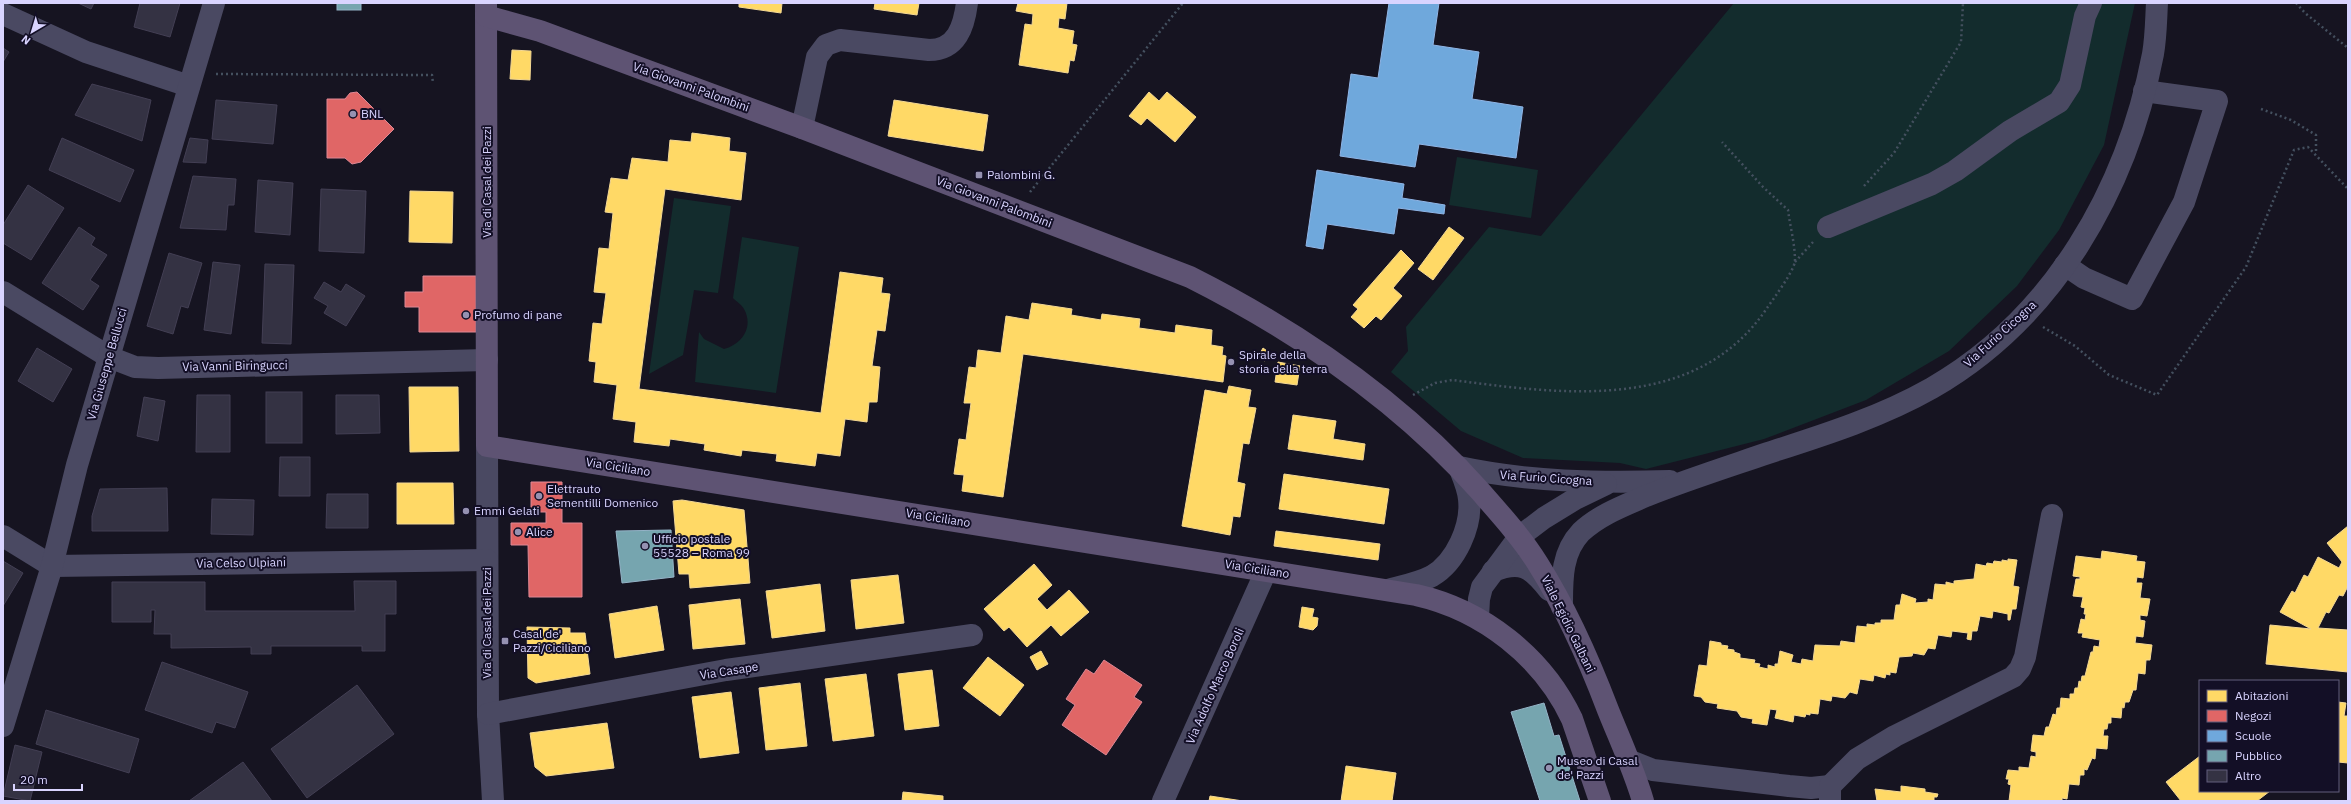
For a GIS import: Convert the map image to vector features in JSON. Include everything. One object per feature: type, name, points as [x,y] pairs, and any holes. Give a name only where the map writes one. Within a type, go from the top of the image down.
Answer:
[{"type":"main road","name":"Via Giovanni Palombini","points":[[486,9],[540,31],[802,128],[1179,272],[1218,291],[1298,338],[1364,383],[1410,420],[1459,467]]},
{"type":"main road","name":"Via di Casal dei Pazzi","points":[[486,9],[487,446]]},
{"type":"main road","name":"Via Ciciliano","points":[[487,446],[1388,590]]},
{"type":"main road","name":"Viale Egidio Galbani","points":[[1459,467],[1519,537],[1539,565],[1562,606],[1593,673],[1643,801]]},
{"type":"main road","points":[[1388,590],[1433,599],[1457,607],[1478,618],[1502,635],[1528,657],[1561,698],[1578,732],[1600,801]]},
{"type":"street","name":"Via Giuseppe Bellucci","points":[[3,726],[52,566],[77,466],[108,357],[214,3]]},
{"type":"street","points":[[802,128],[815,63],[826,45],[840,40],[929,50],[940,49],[951,44],[960,32],[967,3]]},
{"type":"street","points":[[1828,227],[1932,184],[1955,171],[2010,131],[2059,102],[2070,85],[2085,16],[2090,3]]},
{"type":"street","name":"Via Furio Cicogna","points":[[1562,606],[1563,570],[1569,552],[1580,533],[1596,520],[1614,510],[1683,481],[1859,422],[1932,388],[1964,367],[2028,313],[2065,265],[2100,210],[2120,169],[2144,91],[2153,52],[2157,3]]},
{"type":"street","points":[[3,14],[86,52],[192,77]]},
{"type":"street","points":[[2065,265],[2084,278],[2132,299],[2184,202],[2217,101],[2144,91]]},
{"type":"street","name":"Via Vanni Biringucci","points":[[3,292],[108,357],[135,367],[158,368],[487,360]]},
{"type":"street","name":"Via di Casal dei Pazzi","points":[[487,446],[488,714],[493,801]]},
{"type":"street","points":[[1388,590],[1432,575],[1444,566],[1454,554],[1463,535],[1470,505],[1467,489],[1459,467]]},
{"type":"street","name":"Via Furio Cicogna","points":[[1459,467],[1525,479],[1611,482],[1683,481]]},
{"type":"street","name":"Via Furio Cicogna","points":[[1478,618],[1480,593],[1486,579],[1519,537],[1533,525],[1568,503],[1611,482]]},
{"type":"street","points":[[1628,760],[1653,770],[1796,786],[1830,794],[1857,759],[1895,736],[2013,677],[2020,669],[2025,657],[2052,515]]},
{"type":"street","points":[[3,536],[52,566]]},
{"type":"street","name":"Via Celso Ulpiani","points":[[52,566],[487,560]]},
{"type":"street","points":[[1493,571],[1515,565],[1528,568],[1542,581],[1562,606]]},
{"type":"street","name":"Via Adolfo Marco Boroli","points":[[1163,801],[1266,570]]},
{"type":"street","name":"Via Casape","points":[[488,714],[726,670],[972,635]]},
{"type":"path","points":[[1030,193],[1183,3]]},
{"type":"path","points":[[1863,187],[1894,153],[1961,42],[1963,3]]},
{"type":"path","points":[[2296,3],[2305,13],[2348,48]]},
{"type":"path","points":[[192,77],[207,73],[222,75],[432,75],[433,83]]},
{"type":"path","points":[[2261,109],[2291,120],[2316,135],[2316,154]]},
{"type":"path","points":[[1722,142],[1763,187],[1788,210],[1795,262]]},
{"type":"path","points":[[2043,327],[2075,346],[2109,375],[2156,395],[2246,267],[2294,150],[2308,147],[2348,189]]},
{"type":"path","points":[[1412,395],[1435,383],[1452,380],[1498,386],[1588,392],[1617,391],[1665,382],[1711,362],[1731,348],[1760,318],[1795,262],[1828,227]]},
{"type":"green space","points":[[1734,3],[2135,3],[2104,145],[2059,230],[2017,286],[1949,351],[1866,400],[1764,439],[1646,469],[1620,463],[1523,458],[1461,431],[1391,372],[1408,351],[1406,327],[1489,227],[1541,236]]},
{"type":"green space","points":[[1457,157],[1538,170],[1531,218],[1449,205]]},
{"type":"green space","points":[[674,198],[731,206],[718,293],[694,290],[683,355],[649,374]]},
{"type":"green space","points":[[742,237],[799,247],[776,393],[695,382],[699,332],[704,339],[724,349],[730,347],[741,339],[747,328],[748,322],[744,309],[733,298]]},
{"type":"building: Abitazioni","points":[[739,3],[782,3],[781,13],[739,7]]},
{"type":"building: Abitazioni","points":[[875,3],[919,3],[917,15],[874,9]]},
{"type":"building: Abitazioni","points":[[1018,3],[1067,3],[1065,19],[1059,18],[1058,28],[1074,31],[1072,44],[1077,45],[1074,61],[1070,60],[1068,73],[1019,65],[1025,24],[1032,25],[1033,14],[1016,11]]},
{"type":"building: Abitazioni","points":[[512,50],[531,51],[530,80],[510,79]]},
{"type":"building: Abitazioni","points":[[1149,92],[1159,101],[1167,92],[1196,117],[1175,142],[1147,118],[1141,125],[1129,116]]},
{"type":"building: Abitazioni","points":[[894,100],[988,115],[983,151],[888,136]]},
{"type":"building: Abitazioni","points":[[692,133],[730,138],[729,151],[746,153],[741,200],[665,189],[639,389],[821,413],[840,272],[883,278],[881,293],[890,294],[885,331],[877,330],[872,366],[880,367],[877,402],[869,402],[867,422],[845,419],[840,456],[817,453],[815,466],[776,461],[777,454],[742,450],[741,456],[704,450],[705,444],[670,439],[669,446],[634,442],[636,422],[613,419],[617,385],[594,382],[596,362],[589,361],[593,323],[602,324],[606,293],[594,292],[599,248],[609,249],[613,213],[605,212],[611,178],[628,180],[632,158],[668,162],[670,140],[691,142]]},
{"type":"building: Abitazioni","points":[[410,191],[453,192],[452,243],[409,242]]},
{"type":"building: Abitazioni","points":[[1449,227],[1464,238],[1433,280],[1418,269]]},
{"type":"building: Abitazioni","points":[[1401,250],[1414,263],[1393,288],[1402,296],[1381,320],[1376,316],[1364,328],[1351,317],[1358,309],[1353,305]]},
{"type":"building: Abitazioni","points":[[1032,303],[1072,309],[1071,315],[1101,320],[1102,314],[1140,319],[1139,328],[1175,333],[1176,325],[1212,330],[1211,345],[1223,347],[1222,355],[1226,356],[1223,382],[1023,354],[1003,497],[962,491],[964,475],[954,474],[959,439],[966,440],[971,403],[964,403],[969,367],[976,368],[978,350],[1001,353],[1006,316],[1029,320]]},
{"type":"building: Abitazioni","points":[[1263,348],[1270,353],[1265,361],[1258,357]]},
{"type":"building: Abitazioni","points":[[1278,362],[1300,366],[1297,385],[1275,382]]},
{"type":"building: Abitazioni","points":[[1229,386],[1251,390],[1248,407],[1256,408],[1249,444],[1243,443],[1237,482],[1245,484],[1240,517],[1233,516],[1230,535],[1182,526],[1205,390],[1227,394]]},
{"type":"building: Abitazioni","points":[[409,387],[458,387],[459,451],[410,452]]},
{"type":"building: Abitazioni","points":[[1293,415],[1336,421],[1333,439],[1365,444],[1363,460],[1288,449]]},
{"type":"building: Abitazioni","points":[[1284,474],[1389,489],[1384,524],[1279,509]]},
{"type":"building: Abitazioni","points":[[397,483],[453,483],[454,524],[397,524]]},
{"type":"building: Abitazioni","points":[[682,500],[744,510],[750,583],[690,588],[689,574],[679,574],[673,501]]},
{"type":"building: Abitazioni","points":[[2348,526],[2348,586],[2343,596],[2339,595],[2329,613],[2326,612],[2318,628],[2348,630],[2348,672],[2266,664],[2270,625],[2311,629],[2280,612],[2292,591],[2295,593],[2304,575],[2308,577],[2318,557],[2339,568],[2342,562],[2327,543]]},
{"type":"building: Abitazioni","points":[[1276,531],[1380,544],[1378,560],[1274,546]]},
{"type":"building: Abitazioni","points":[[2102,551],[2137,556],[2136,561],[2145,562],[2143,578],[2137,577],[2136,583],[2142,583],[2140,598],[2150,599],[2147,616],[2140,615],[2140,620],[2145,621],[2143,637],[2136,636],[2135,643],[2152,645],[2150,660],[2146,660],[2145,674],[2138,673],[2136,690],[2133,690],[2129,702],[2125,702],[2124,708],[2122,707],[2121,718],[2111,717],[2111,723],[2108,723],[2107,729],[2104,729],[2103,736],[2108,736],[2107,749],[2096,748],[2095,759],[2092,758],[2087,770],[2084,769],[2084,775],[2080,775],[2079,785],[2069,784],[2067,799],[2062,798],[2062,801],[2009,801],[2011,785],[2008,784],[2009,779],[2006,779],[2008,770],[2019,771],[2019,767],[2029,768],[2031,756],[2036,757],[2036,752],[2031,751],[2033,735],[2044,736],[2046,727],[2049,727],[2053,714],[2056,715],[2057,708],[2060,708],[2061,698],[2070,699],[2070,694],[2074,694],[2075,688],[2078,688],[2079,681],[2081,682],[2082,676],[2085,676],[2094,646],[2099,647],[2100,640],[2082,637],[2083,633],[2078,633],[2081,619],[2085,620],[2086,614],[2084,614],[2085,608],[2081,607],[2083,597],[2073,596],[2076,579],[2080,579],[2080,577],[2073,576],[2076,556],[2101,559]]},
{"type":"building: Abitazioni","points":[[2008,559],[2017,560],[2013,586],[2019,587],[2016,609],[2012,609],[2010,620],[2008,620],[2008,614],[1993,611],[1992,618],[1980,616],[1977,631],[1972,631],[1971,640],[1967,639],[1968,633],[1952,631],[1951,637],[1938,635],[1935,649],[1928,648],[1924,655],[1913,653],[1912,656],[1899,657],[1896,673],[1890,672],[1890,675],[1886,674],[1885,678],[1874,675],[1873,681],[1860,679],[1857,694],[1850,692],[1845,698],[1832,696],[1831,701],[1820,699],[1818,714],[1810,713],[1810,715],[1806,714],[1805,717],[1794,715],[1793,722],[1775,718],[1777,710],[1770,709],[1767,725],[1752,723],[1753,719],[1741,717],[1737,711],[1717,708],[1718,704],[1705,702],[1701,697],[1694,696],[1699,665],[1707,666],[1710,641],[1728,646],[1727,649],[1734,650],[1734,652],[1740,654],[1740,658],[1755,660],[1754,663],[1760,664],[1759,667],[1768,669],[1768,665],[1775,667],[1775,664],[1778,664],[1780,651],[1793,655],[1791,662],[1801,664],[1802,659],[1813,661],[1815,645],[1840,646],[1841,641],[1855,643],[1857,626],[1867,627],[1867,624],[1875,625],[1875,623],[1881,623],[1881,620],[1894,620],[1896,605],[1900,605],[1902,594],[1916,599],[1915,603],[1928,602],[1928,599],[1933,600],[1935,584],[1946,585],[1946,582],[1954,584],[1954,581],[1974,579],[1976,564],[1986,566],[1987,563],[1993,564],[1994,561],[2002,562],[2002,560],[2008,561]]},
{"type":"building: Abitazioni","points":[[1034,564],[1052,585],[1037,599],[1047,610],[1069,590],[1089,612],[1061,636],[1051,625],[1027,647],[1009,627],[1004,631],[984,609]]},
{"type":"building: Abitazioni","points":[[898,575],[904,623],[856,629],[851,580]]},
{"type":"building: Abitazioni","points":[[820,584],[825,631],[772,638],[766,591]]},
{"type":"building: Abitazioni","points":[[740,599],[745,644],[693,649],[689,605]]},
{"type":"building: Abitazioni","points":[[657,606],[664,650],[615,658],[609,614]]},
{"type":"building: Abitazioni","points":[[1302,607],[1314,609],[1312,617],[1318,618],[1317,626],[1313,630],[1299,627]]},
{"type":"building: Abitazioni","points":[[527,627],[570,628],[570,633],[585,633],[590,674],[536,683],[528,678]]},
{"type":"building: Abitazioni","points":[[1041,651],[1048,664],[1037,670],[1030,657]]},
{"type":"building: Abitazioni","points":[[988,657],[1024,685],[1000,716],[963,688]]},
{"type":"building: Abitazioni","points":[[932,670],[939,726],[905,730],[898,674]]},
{"type":"building: Abitazioni","points":[[866,674],[874,736],[833,741],[825,679]]},
{"type":"building: Abitazioni","points":[[800,683],[807,746],[766,750],[759,688]]},
{"type":"building: Abitazioni","points":[[731,692],[739,753],[700,758],[692,697]]},
{"type":"building: Abitazioni","points":[[2339,702],[2346,703],[2344,716],[2348,716],[2348,763],[2339,762]]},
{"type":"building: Abitazioni","points":[[607,723],[614,768],[546,776],[535,767],[530,733]]},
{"type":"building: Abitazioni","points":[[2199,757],[2199,792],[2269,792],[2257,801],[2181,801],[2166,782]]},
{"type":"building: Abitazioni","points":[[1346,766],[1396,773],[1392,801],[1341,801]]},
{"type":"building: Abitazioni","points":[[1901,786],[1925,789],[1925,792],[1938,794],[1937,797],[1934,797],[1934,801],[1877,801],[1875,789],[1901,792]]},
{"type":"building: Abitazioni","points":[[903,792],[943,796],[943,801],[902,801]]},
{"type":"building: Abitazioni","points":[[1210,796],[1243,801],[1209,801]]},
{"type":"building: Negozi","name":"BNL","points":[[357,92],[394,129],[361,162],[352,164],[345,158],[327,158],[327,99],[345,99],[350,93]]},
{"type":"building: Negozi","points":[[423,276],[476,276],[476,332],[419,332],[419,307],[405,307],[405,292],[423,292]]},
{"type":"building: Negozi","points":[[531,482],[562,482],[562,523],[582,523],[582,597],[529,597],[528,545],[511,545],[511,523],[546,523],[546,512],[531,512]]},
{"type":"building: Negozi","points":[[1104,660],[1142,685],[1134,697],[1142,702],[1106,755],[1062,725],[1075,705],[1066,699],[1086,669],[1094,674]]},
{"type":"building: Scuole","points":[[1389,3],[1439,3],[1433,45],[1479,52],[1472,99],[1523,107],[1516,158],[1419,144],[1415,167],[1340,156],[1351,74],[1378,78]]},
{"type":"building: Scuole","points":[[1317,170],[1404,184],[1402,198],[1445,205],[1444,214],[1398,208],[1394,234],[1327,224],[1323,249],[1306,246]]},
{"type":"building: Pubblico","points":[[337,3],[361,3],[361,10],[337,10]]},
{"type":"building: Pubblico","name":"Ufficio postale 55528 – Roma 99","points":[[671,530],[674,577],[622,583],[616,531]]},
{"type":"building: Pubblico","name":"Museo di Casal de' Pazzi","points":[[1544,703],[1554,736],[1559,735],[1580,801],[1540,801],[1511,712]]},
{"type":"building: Altro","points":[[78,3],[94,3],[91,9]]},
{"type":"building: Altro","points":[[140,3],[180,3],[170,37],[134,27]]},
{"type":"building: Altro","points":[[3,48],[9,52],[3,62]]},
{"type":"building: Altro","points":[[92,84],[151,100],[142,141],[75,115]]},
{"type":"building: Altro","points":[[216,100],[277,105],[273,144],[212,139]]},
{"type":"building: Altro","points":[[62,138],[134,170],[120,202],[49,170]]},
{"type":"building: Altro","points":[[190,138],[208,140],[206,163],[183,162]]},
{"type":"building: Altro","points":[[193,176],[236,179],[234,205],[228,205],[226,230],[180,228]]},
{"type":"building: Altro","points":[[258,180],[293,183],[290,235],[255,232]]},
{"type":"building: Altro","points":[[28,185],[64,208],[31,260],[3,243],[3,225]]},
{"type":"building: Altro","points":[[321,189],[366,191],[364,253],[319,251]]},
{"type":"building: Altro","points":[[79,227],[95,238],[91,245],[107,255],[90,280],[99,286],[83,310],[42,283]]},
{"type":"building: Altro","points":[[169,253],[202,263],[188,308],[181,306],[173,334],[147,326]]},
{"type":"building: Altro","points":[[213,262],[240,265],[231,334],[204,330]]},
{"type":"building: Altro","points":[[265,264],[294,265],[291,344],[262,343]]},
{"type":"building: Altro","points":[[324,282],[341,292],[346,284],[365,296],[346,326],[324,313],[328,306],[314,298]]},
{"type":"building: Altro","points":[[37,348],[72,369],[53,402],[18,381]]},
{"type":"building: Altro","points":[[266,392],[302,392],[302,443],[266,443]]},
{"type":"building: Altro","points":[[197,395],[230,395],[230,452],[196,452]]},
{"type":"building: Altro","points":[[336,395],[379,395],[380,433],[336,434]]},
{"type":"building: Altro","points":[[144,397],[165,401],[158,441],[137,436]]},
{"type":"building: Altro","points":[[280,457],[310,457],[310,496],[279,496]]},
{"type":"building: Altro","points":[[167,488],[168,531],[92,531],[92,516],[100,489]]},
{"type":"building: Altro","points":[[327,494],[368,494],[368,528],[326,528]]},
{"type":"building: Altro","points":[[212,499],[254,500],[253,535],[211,534]]},
{"type":"building: Altro","points":[[3,561],[23,573],[3,606]]},
{"type":"building: Altro","points":[[354,581],[396,581],[396,614],[385,614],[385,651],[362,651],[362,646],[271,646],[271,654],[251,654],[251,647],[171,648],[171,634],[154,634],[155,610],[151,610],[151,622],[112,622],[112,582],[205,582],[205,611],[355,611]]},
{"type":"building: Altro","points":[[162,662],[248,692],[235,728],[216,722],[212,733],[145,710]]},
{"type":"building: Altro","points":[[357,685],[394,734],[307,798],[271,749]]},
{"type":"building: Altro","points":[[46,710],[139,739],[129,773],[36,744]]},
{"type":"building: Altro","points":[[15,745],[42,752],[30,801],[3,796]]},
{"type":"building: Altro","points":[[243,762],[272,801],[189,801]]},
{"type":"place","name":"BNL","points":[[353,114]]},
{"type":"place","name":"Palombini G.","points":[[979,175]]},
{"type":"place","name":"Profumo di pane","points":[[466,315]]},
{"type":"place","name":"Spirale della storia della terra","points":[[1231,362]]},
{"type":"place","name":"Elettrauto Sementilli Domenico","points":[[539,496]]},
{"type":"place","name":"Emmi Gelati","points":[[466,511]]},
{"type":"place","name":"Alice","points":[[518,532]]},
{"type":"place","name":"Ufficio postale 55528 – Roma 99","points":[[645,546]]},
{"type":"place","name":"Casal de' Pazzi/Ciciliano","points":[[505,641]]},
{"type":"place","name":"Museo di Casal de' Pazzi","points":[[1549,768]]}]
